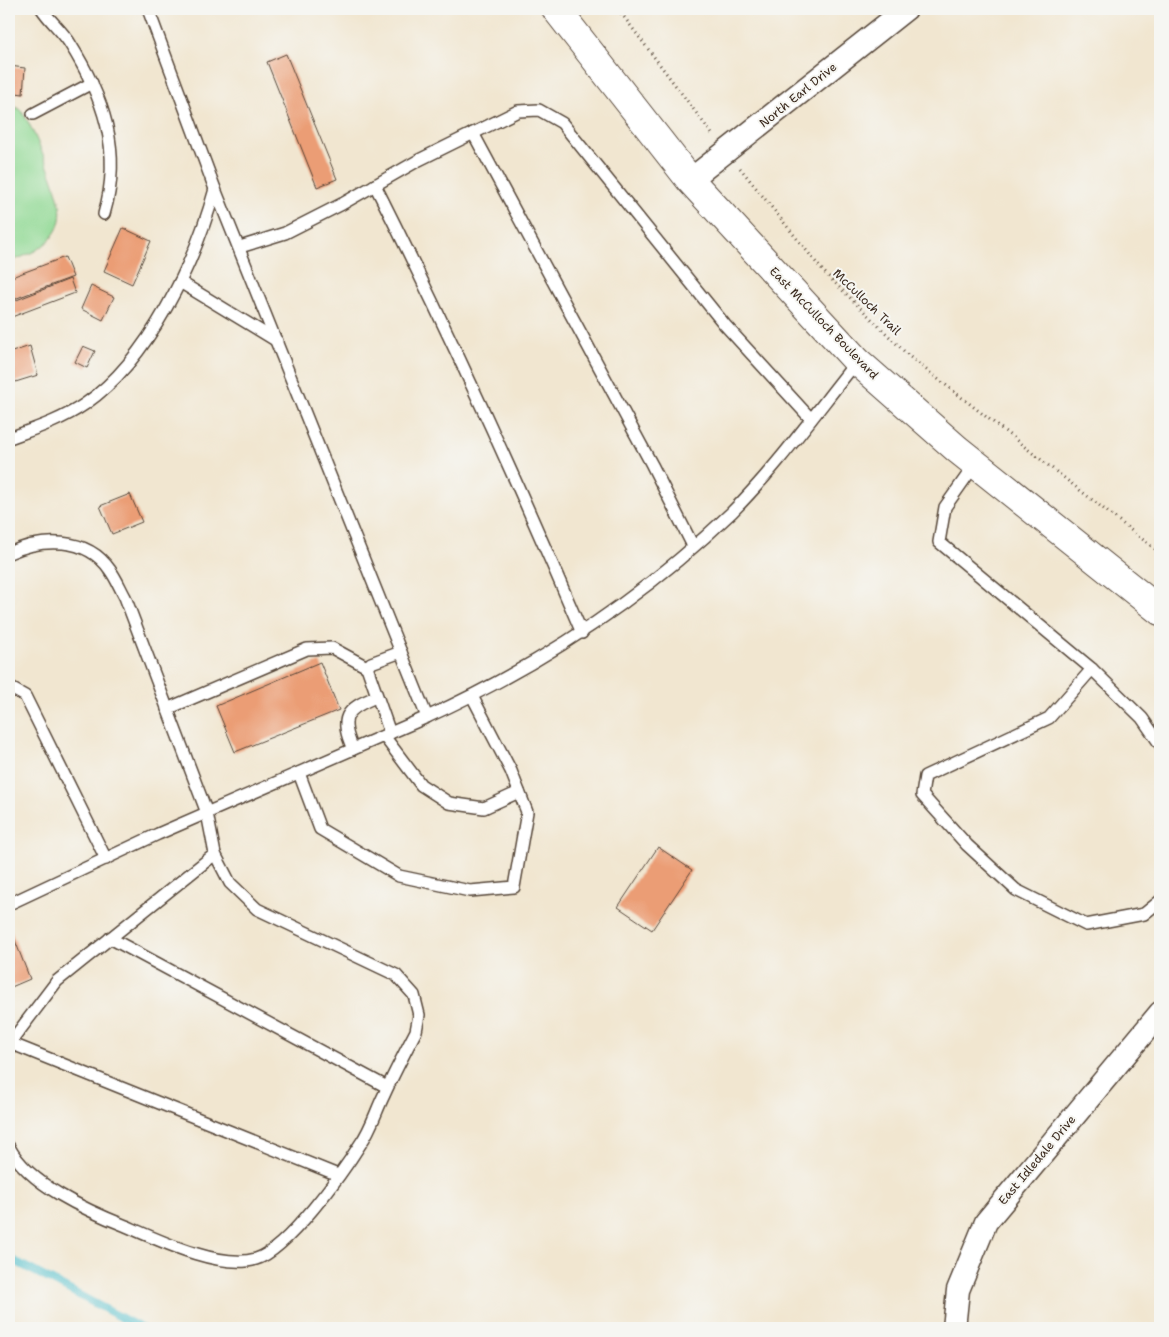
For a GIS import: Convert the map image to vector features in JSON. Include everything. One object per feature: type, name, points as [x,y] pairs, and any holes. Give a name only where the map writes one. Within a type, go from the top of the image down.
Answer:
[{"type":"street","name":"East McCulloch Boulevard","points":[[556,9],[690,180],[857,361],[976,463],[1160,610]]},
{"type":"street","name":"North Earl Drive","points":[[690,180],[906,9]]},
{"type":"street","name":"East Idledale Drive","points":[[954,1328],[958,1290],[986,1222],[1160,1013]]},
{"type":"lane","points":[[42,9],[68,40],[92,83],[110,132],[111,173],[109,199],[104,214]]},
{"type":"lane","points":[[148,9],[215,189],[240,247],[427,717]]},
{"type":"lane","points":[[33,114],[92,83]]},
{"type":"lane","points":[[240,247],[285,233],[518,111],[539,110],[562,123],[724,326],[811,419]]},
{"type":"lane","points":[[474,133],[693,546]]},
{"type":"lane","points":[[375,186],[425,285],[525,499],[582,633]]},
{"type":"lane","points":[[9,438],[54,421],[86,404],[129,365],[180,282],[206,223],[215,189]]},
{"type":"lane","points":[[180,282],[277,341]]},
{"type":"lane","points":[[9,904],[207,813],[472,696],[582,633],[646,588],[731,512],[762,478],[857,361]]},
{"type":"lane","points":[[976,463],[944,507],[939,542],[1092,669],[1142,718],[1160,744]]},
{"type":"lane","points":[[9,553],[27,545],[76,544],[93,554],[109,568],[125,597],[207,813],[215,854],[230,883],[258,909],[396,975],[409,987],[414,995],[420,1014],[416,1031],[362,1142],[302,1222],[270,1252],[255,1260],[233,1260],[198,1255],[78,1206],[38,1179],[12,1154],[9,1147]]},
{"type":"lane","points":[[167,709],[307,649],[332,648],[367,667],[387,734],[421,784],[449,803],[484,808],[519,792]]},
{"type":"lane","points":[[367,667],[371,663],[401,652]]},
{"type":"lane","points":[[1092,669],[1049,718],[925,776],[922,795],[967,845],[1016,890],[1086,925],[1144,914],[1160,901]]},
{"type":"lane","points":[[9,687],[25,696],[106,859]]},
{"type":"lane","points":[[299,773],[320,829],[399,876],[470,891],[514,887],[527,812],[511,772],[472,696]]},
{"type":"lane","points":[[353,749],[346,734],[346,720],[354,705],[376,697]]},
{"type":"lane","points":[[215,854],[56,981],[9,1044],[338,1175]]},
{"type":"lane","points":[[110,938],[388,1087]]},
{"type":"path","name":"McCulloch Trail","points":[[618,9],[727,152],[823,271],[910,357],[1160,553]]},
{"type":"green space","points":[[9,103],[22,112],[32,129],[57,192],[61,213],[58,228],[47,242],[36,251],[9,262]]},
{"type":"building","points":[[286,54],[337,179],[317,187],[267,62]]},
{"type":"building","points":[[9,66],[25,68],[23,94],[9,92]]},
{"type":"building","points":[[123,228],[151,241],[132,284],[104,271]]},
{"type":"building","points":[[65,257],[73,277],[9,301],[9,278]]},
{"type":"building","points":[[70,279],[75,293],[9,318],[9,303]]},
{"type":"building","points":[[91,286],[114,297],[103,320],[81,309]]},
{"type":"building","points":[[30,346],[38,375],[9,384],[9,353]]},
{"type":"building","points":[[83,346],[95,351],[87,368],[75,362]]},
{"type":"building","points":[[130,494],[142,522],[112,534],[100,506]]},
{"type":"building","points":[[320,662],[339,710],[235,752],[216,706]]},
{"type":"building","points":[[658,847],[692,870],[652,930],[618,907]]},
{"type":"building","points":[[9,925],[30,979],[9,988]]},
{"type":"waterway","points":[[9,1258],[141,1328]]}]
